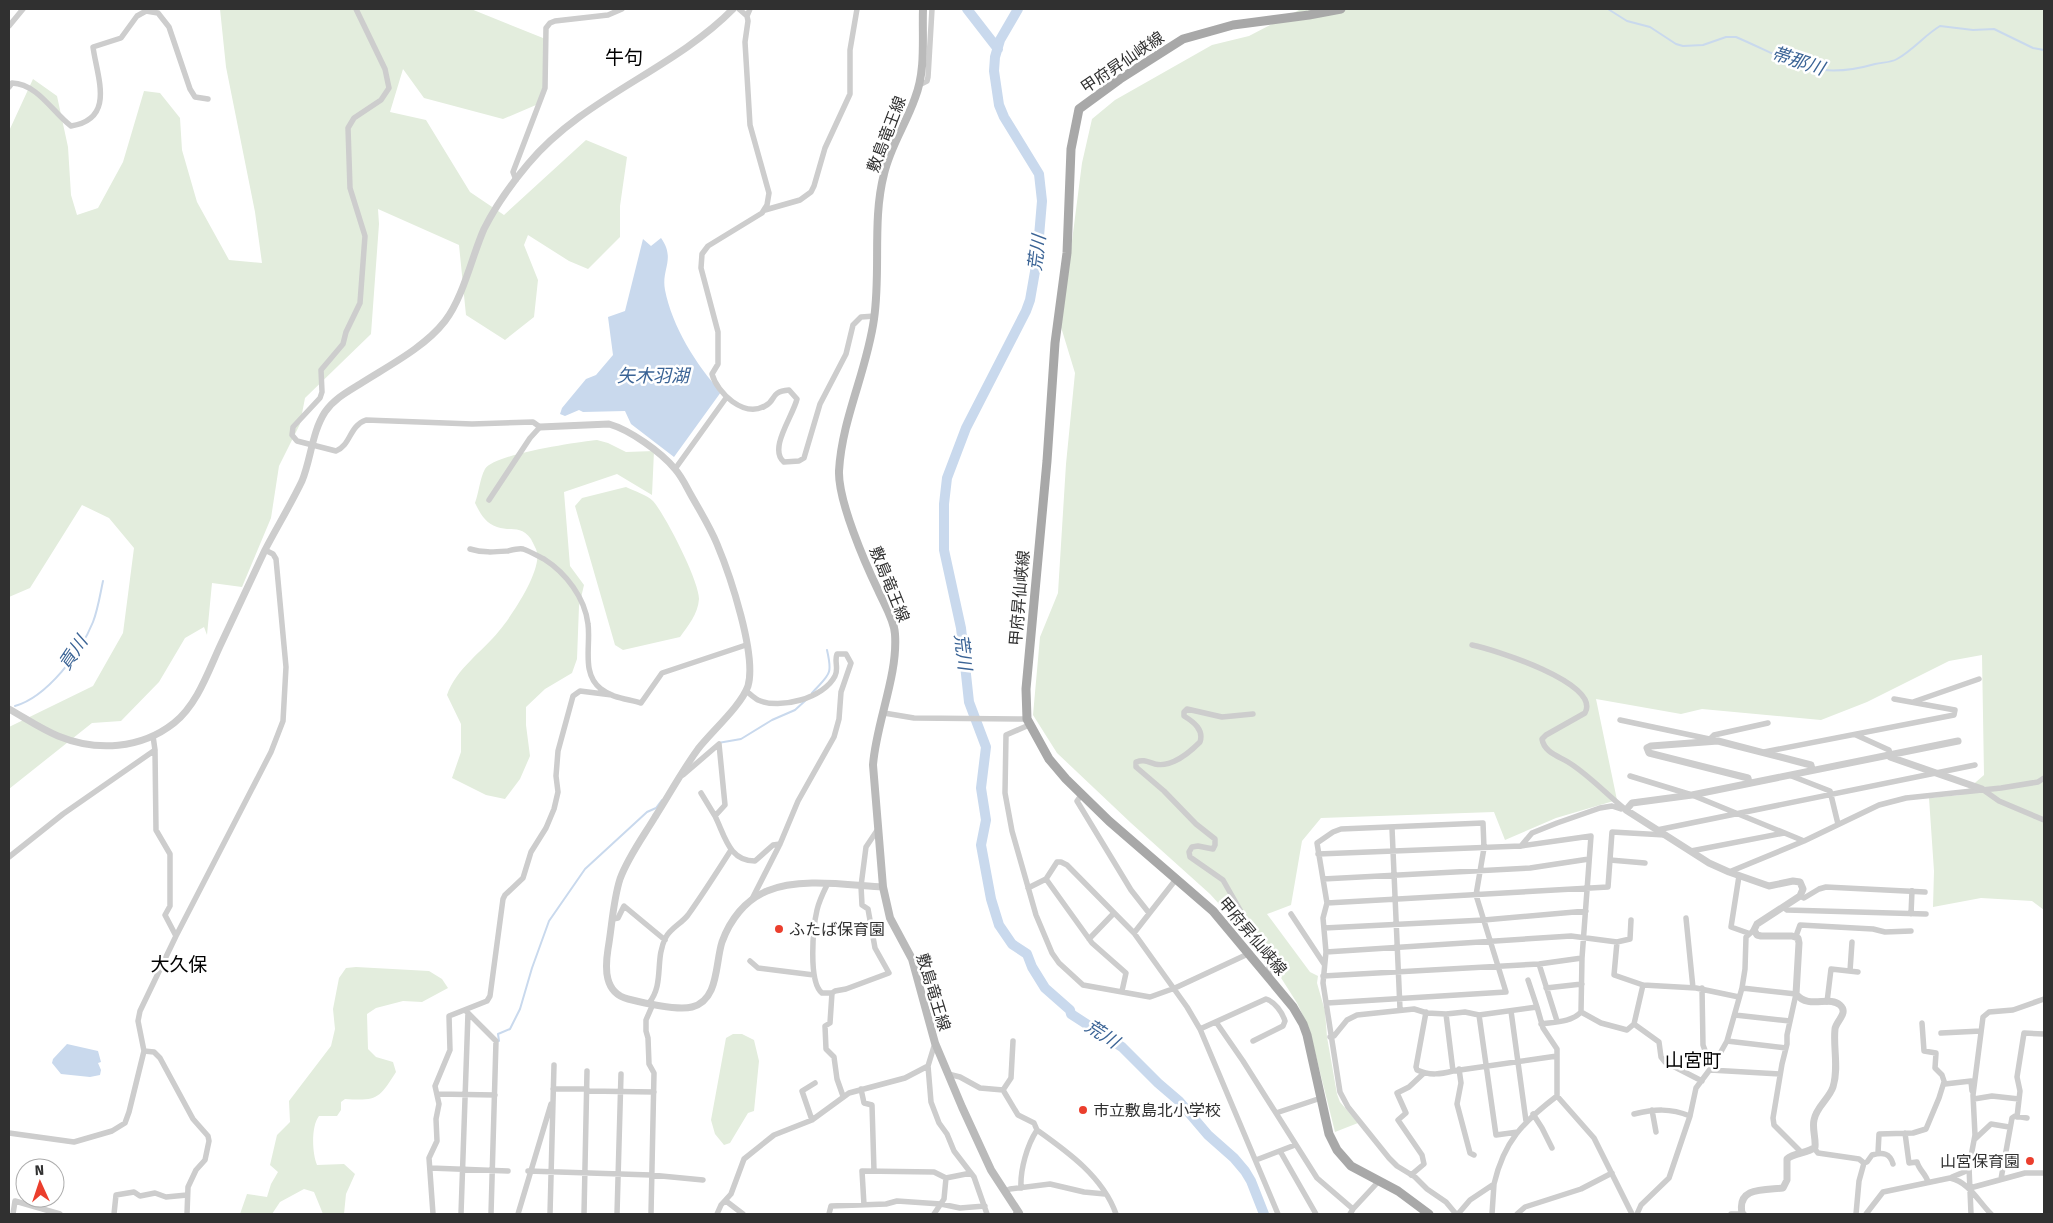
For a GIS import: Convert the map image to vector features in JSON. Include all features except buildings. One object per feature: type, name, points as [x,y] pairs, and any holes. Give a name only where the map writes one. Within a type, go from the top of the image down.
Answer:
[{"type":"main road","name":"敷島竜王線","points":[[923,9],[922,73],[884,174],[880,194],[875,316],[870,345],[846,422],[839,473],[846,507],[859,546],[892,620],[895,633],[894,655],[884,713],[872,765],[883,887],[890,918],[912,959],[935,1043],[948,1074],[991,1170],[1019,1214]]},
{"type":"main road","name":"甲府昇仙峡線","points":[[1341,9],[1233,25],[1183,39],[1120,78],[1079,109],[1071,148],[1067,253],[1055,343],[1047,461],[1026,689],[1028,722],[1049,759],[1066,779],[1109,821],[1213,910],[1293,1008],[1303,1024],[1329,1134],[1337,1150],[1352,1166],[1398,1191],[1429,1214]]},
{"type":"street","points":[[9,26],[22,9]]},
{"type":"street","points":[[356,9],[385,69],[389,88],[382,100],[354,118],[348,128],[350,188],[365,236],[360,303],[346,332],[343,344],[321,370],[322,392],[320,398],[293,426],[294,438],[314,446],[333,451],[339,450],[355,426],[366,420],[472,424],[533,422],[540,427],[609,424],[616,426],[634,436],[675,469],[717,542],[736,601],[750,672],[746,691],[702,744],[626,864],[618,887],[605,967],[608,981],[615,993],[624,998],[651,1003],[687,1008],[694,1007],[705,1001],[711,993],[725,936],[735,917],[751,901],[765,892],[784,885],[827,884],[883,887]]},
{"type":"street","points":[[516,180],[513,172],[545,88],[546,28],[555,21],[608,15],[622,9]]},
{"type":"street","points":[[9,709],[58,736],[101,746],[139,742],[153,736],[176,721],[189,706],[203,684],[266,550],[302,480],[321,420],[332,404],[340,396],[411,351],[445,321],[456,301],[484,228],[501,200],[529,163],[545,146],[580,117],[705,35],[733,9]]},
{"type":"street","points":[[739,9],[747,16]]},
{"type":"street","points":[[750,9],[747,16],[745,42],[749,120],[769,193],[765,210]]},
{"type":"street","points":[[857,9],[850,50],[850,94],[825,148],[811,192],[800,200],[765,210],[708,246],[701,258],[701,268],[718,332],[718,364],[712,374],[714,380],[726,398],[752,410],[769,404],[773,395],[781,390],[789,390],[794,394],[797,399],[778,451],[780,458],[784,462],[799,461],[804,458],[820,404],[846,354],[853,324],[861,318],[875,316]]},
{"type":"street","points":[[919,85],[927,81],[928,77],[932,9]]},
{"type":"street","points":[[9,87],[12,83],[18,83],[41,97],[71,126],[80,125],[95,113],[101,98],[93,47],[100,43],[121,38],[137,16],[146,11],[158,13],[169,27],[190,89],[195,97],[208,99]]},
{"type":"street","points":[[675,469],[726,398]]},
{"type":"street","points":[[489,500],[530,438],[540,427]]},
{"type":"street","points":[[470,549],[492,553],[522,549],[542,559],[566,577],[574,588],[586,613],[589,625],[589,666],[591,673],[600,688],[612,695]]},
{"type":"street","points":[[9,1133],[74,1142],[112,1131],[124,1123],[129,1112],[144,1052],[138,1021],[140,1011],[176,936],[271,752],[282,721],[286,667],[276,559],[266,550]]},
{"type":"street","points":[[433,1214],[429,1158],[437,1141],[436,1119],[439,1104],[435,1086],[450,1050],[449,1016],[488,1001],[490,996],[503,899],[523,878],[531,852],[546,828],[554,809],[558,792],[556,776],[558,751],[573,696],[580,691],[612,695],[641,703],[662,674],[746,645]]},
{"type":"street","points":[[1472,645],[1503,653],[1531,664],[1562,679],[1582,696],[1587,704],[1585,713],[1546,735],[1542,739],[1543,743],[1549,751],[1582,771],[1626,810],[1664,835],[1729,872],[1769,886],[1796,881],[1800,882],[1803,889],[1800,896],[1757,924],[1746,936],[1745,969],[1742,988],[1728,1041],[1696,1088],[1690,1116],[1669,1178],[1641,1205],[1637,1214]]},
{"type":"street","points":[[746,691],[758,700],[772,704],[808,698],[820,693],[835,676],[837,654],[846,654],[850,657],[851,663],[841,692],[839,719],[834,736],[798,801],[780,844],[751,901]]},
{"type":"street","points":[[1911,703],[1979,679]]},
{"type":"street","points":[[1762,752],[1954,715],[1955,710],[1894,699]]},
{"type":"street","points":[[1254,714],[1222,717],[1187,709],[1184,712],[1184,716],[1194,723],[1200,732],[1200,742],[1192,750],[1168,764],[1156,764],[1140,760],[1136,762],[1136,767],[1164,791],[1196,824],[1215,839],[1215,845],[1212,849],[1198,846],[1192,847],[1189,852],[1190,857],[1223,880],[1268,962],[1270,973],[1268,978]]},
{"type":"street","points":[[884,713],[914,718],[1017,720],[1028,722]]},
{"type":"street","points":[[1620,720],[1710,739],[1811,764],[1812,770]]},
{"type":"street","points":[[1028,722],[1006,735],[1004,772],[1006,793],[1012,831],[1028,888],[1044,935],[1059,963],[1083,985],[1150,997],[1175,988],[1250,953]]},
{"type":"street","points":[[1710,739],[1714,736],[1768,724]]},
{"type":"street","points":[[1856,735],[1889,750],[1890,758],[1982,789],[1999,800],[2044,820]]},
{"type":"street","points":[[153,736],[155,750],[156,830],[170,854],[170,906],[165,915],[176,936]]},
{"type":"street","points":[[1718,741],[1651,746],[1647,750],[1649,753],[1748,778],[1749,783]]},
{"type":"street","points":[[1626,810],[1632,803],[1692,794],[1958,741]]},
{"type":"street","points":[[679,778],[719,744],[725,805],[715,816]]},
{"type":"street","points":[[9,857],[63,814],[155,750]]},
{"type":"street","points":[[1656,830],[1934,772],[1976,765]]},
{"type":"street","points":[[1787,775],[1830,791],[1838,824]]},
{"type":"street","points":[[1630,776],[1692,794],[1804,841]]},
{"type":"street","points":[[1729,872],[1804,841],[1879,805],[1906,798],[2038,782],[2044,778]]},
{"type":"street","points":[[701,793],[715,816],[731,850],[739,858],[745,861],[755,861],[773,845],[780,844]]},
{"type":"street","points":[[1082,794],[1077,800],[1132,890],[1149,913]]},
{"type":"street","points":[[1521,846],[1532,833],[1574,817],[1612,806],[1626,810]]},
{"type":"street","points":[[1327,1002],[1506,992],[1476,895],[1484,848],[1483,822],[1392,828],[1341,829],[1317,843],[1327,903],[1323,918],[1326,952],[1323,983],[1327,1002],[1330,1037],[1343,1100],[1389,1158],[1397,1166],[1422,1182],[1427,1189],[1446,1202],[1457,1214],[1470,1200],[1494,1184]]},
{"type":"street","points":[[1392,828],[1400,1009]]},
{"type":"street","points":[[843,1096],[837,1079],[834,1058],[825,1046],[825,1026],[830,1023],[832,994],[835,990],[846,989],[889,973],[874,948],[868,909],[862,905],[860,886],[866,847],[878,829]]},
{"type":"street","points":[[1327,903],[1608,887],[1612,832],[1664,835]]},
{"type":"street","points":[[1691,851],[1784,833]]},
{"type":"street","points":[[1318,854],[1521,846],[1591,836],[1582,958],[1581,1012],[1577,1016],[1557,1022],[1541,1024]]},
{"type":"street","points":[[651,1214],[654,1073],[649,1064],[646,1020],[659,982],[659,957],[665,940],[673,928],[686,917],[731,850]]},
{"type":"street","points":[[1323,879],[1530,868],[1590,859]]},
{"type":"street","points":[[1610,860],[1645,862]]},
{"type":"street","points":[[1028,888],[1046,879],[1057,862],[1061,862],[1067,865],[1134,933],[1175,988],[1200,1029],[1278,1214]]},
{"type":"street","points":[[1739,876],[1731,927],[1761,936],[1796,936]]},
{"type":"street","points":[[1134,933],[1177,878]]},
{"type":"street","points":[[1046,879],[1089,939],[1126,972],[1122,991]]},
{"type":"street","points":[[827,884],[816,912],[813,965],[820,992],[832,994]]},
{"type":"street","points":[[1800,896],[1804,898],[1819,888],[1925,892]]},
{"type":"street","points":[[1911,914],[1912,891]]},
{"type":"street","points":[[613,919],[618,918],[624,906],[665,940]]},
{"type":"street","points":[[1784,907],[1787,910],[1926,914]]},
{"type":"street","points":[[1324,928],[1484,920],[1586,912]]},
{"type":"street","points":[[1089,939],[1114,913]]},
{"type":"street","points":[[1291,914],[1324,964]]},
{"type":"street","points":[[1686,918],[1693,988]]},
{"type":"street","points":[[1326,952],[1584,936],[1617,942],[1630,939],[1631,920]]},
{"type":"street","points":[[1802,1153],[1773,1122],[1780,1074],[1796,994],[1800,943],[1796,936],[1800,925],[1873,929],[1885,932],[1911,931]]},
{"type":"street","points":[[1617,942],[1614,975],[1643,985],[1702,988],[1739,997]]},
{"type":"street","points":[[1850,971],[1852,942]]},
{"type":"street","points":[[1323,976],[1498,967],[1582,958]]},
{"type":"street","points":[[750,961],[758,968],[814,974]]},
{"type":"street","points":[[1539,964],[1557,1022]]},
{"type":"street","points":[[1827,1002],[1831,969],[1858,972]]},
{"type":"street","points":[[1528,980],[1541,1024],[1557,1049],[1557,1096],[1594,1138],[1625,1204],[1632,1214]]},
{"type":"street","points":[[1546,988],[1582,984]]},
{"type":"street","points":[[1581,1012],[1601,1023],[1627,1030],[1634,1024],[1643,985]]},
{"type":"street","points":[[1702,988],[1703,1045],[1704,1050],[1714,1064]]},
{"type":"street","points":[[1742,988],[1796,994],[1806,1001],[1833,1002],[1840,1005],[1843,1012],[1835,1028],[1833,1087],[1814,1117],[1814,1148],[1818,1153],[1859,1159],[1864,1163]]},
{"type":"street","points":[[1200,1029],[1266,999],[1271,1001],[1282,1014],[1285,1021],[1283,1026],[1253,1041]]},
{"type":"street","points":[[1971,1214],[1969,1167],[1975,1139],[1974,1096],[1983,1017],[1986,1014],[2024,1008],[2044,999]]},
{"type":"street","points":[[1330,1037],[1334,1036],[1343,1024],[1352,1017],[1400,1009],[1414,1009],[1446,1014],[1465,1012],[1479,1015],[1537,1007]]},
{"type":"street","points":[[1282,1014],[1293,1008]]},
{"type":"street","points":[[461,1214],[466,1011]]},
{"type":"street","points":[[466,1011],[496,1041],[491,1214]]},
{"type":"street","points":[[1512,1011],[1526,1121]]},
{"type":"street","points":[[1426,1012],[1416,1067],[1417,1070],[1424,1073],[1438,1074],[1557,1056]]},
{"type":"street","points":[[1446,1014],[1456,1070],[1461,1083],[1457,1104],[1470,1153],[1474,1155]]},
{"type":"street","points":[[1479,1015],[1496,1135],[1518,1132]]},
{"type":"street","points":[[1734,1015],[1790,1021]]},
{"type":"street","points":[[1216,1022],[1317,1178],[1352,1212],[1380,1181]]},
{"type":"street","points":[[1878,1153],[1878,1134],[1914,1133],[1926,1129],[1944,1082],[1942,1075],[1936,1068],[1936,1053],[1924,1051],[1922,1023]]},
{"type":"street","points":[[1634,1024],[1659,1042],[1661,1058],[1665,1062],[1702,1081]]},
{"type":"street","points":[[1941,1033],[1981,1031]]},
{"type":"street","points":[[2017,1116],[2020,1085],[2017,1077],[2024,1033],[2044,1034]]},
{"type":"street","points":[[1003,1090],[1011,1078],[1013,1041]]},
{"type":"street","points":[[1728,1041],[1786,1048]]},
{"type":"street","points":[[935,1043],[928,1066],[931,1102],[954,1152],[971,1173],[978,1186],[988,1214]]},
{"type":"street","points":[[144,1052],[154,1052],[160,1058],[193,1119],[208,1136],[209,1141],[204,1160],[196,1170],[188,1187],[186,1214]]},
{"type":"street","points":[[550,1214],[554,1065]]},
{"type":"street","points":[[717,1214],[721,1205],[731,1194],[741,1164],[749,1154],[774,1135],[812,1120],[843,1096],[861,1089],[905,1078],[928,1066]]},
{"type":"street","points":[[1710,1070],[1780,1074]]},
{"type":"street","points":[[584,1214],[588,1071]]},
{"type":"street","points":[[1411,1175],[1424,1164],[1422,1155],[1398,1120],[1406,1113],[1397,1092],[1409,1087],[1424,1073]]},
{"type":"street","points":[[617,1214],[620,1074]]},
{"type":"street","points":[[948,1074],[960,1077],[980,1088],[1003,1090]]},
{"type":"street","points":[[1944,1082],[1947,1084],[1971,1081],[1970,1090],[1974,1096]]},
{"type":"street","points":[[812,1120],[802,1091],[815,1083]]},
{"type":"street","points":[[554,1089],[654,1092]]},
{"type":"street","points":[[861,1089],[864,1103],[872,1105],[874,1171]]},
{"type":"street","points":[[1003,1090],[1018,1115],[1034,1123],[1037,1130],[1072,1156],[1102,1187],[1116,1213],[1123,1214]]},
{"type":"street","points":[[437,1094],[495,1095]]},
{"type":"street","points":[[1492,1214],[1494,1184],[1502,1155],[1526,1121],[1557,1096]]},
{"type":"street","points":[[1974,1096],[1992,1096],[2019,1100]]},
{"type":"street","points":[[520,1214],[530,1172],[553,1097]]},
{"type":"street","points":[[1276,1113],[1321,1098]]},
{"type":"street","points":[[1634,1114],[1652,1110],[1671,1110],[1690,1116]]},
{"type":"street","points":[[1652,1110],[1656,1132]]},
{"type":"street","points":[[1533,1114],[1552,1148]]},
{"type":"street","points":[[2001,1179],[2012,1118],[2017,1116],[2027,1118]]},
{"type":"street","points":[[1975,1139],[1991,1124],[2010,1127]]},
{"type":"street","points":[[1021,1188],[1020,1176],[1033,1136],[1037,1130]]},
{"type":"street","points":[[1905,1133],[1910,1163],[1917,1162],[1918,1167],[1926,1174],[1928,1182]]},
{"type":"street","points":[[1256,1160],[1295,1145]]},
{"type":"street","points":[[1731,1214],[1743,1214],[1740,1203],[1746,1195],[1762,1190],[1783,1188],[1786,1185],[1787,1159],[1814,1148]]},
{"type":"street","points":[[1280,1151],[1316,1214]]},
{"type":"street","points":[[1856,1214],[1864,1163],[1872,1155],[1878,1153],[1890,1156],[1893,1164]]},
{"type":"street","points":[[1866,1214],[1883,1192],[1950,1178],[1964,1172],[1969,1167]]},
{"type":"street","points":[[430,1168],[508,1172]]},
{"type":"street","points":[[530,1172],[651,1175],[703,1180]]},
{"type":"street","points":[[864,1205],[862,1172],[934,1172],[946,1178],[971,1173]]},
{"type":"street","points":[[1517,1214],[1525,1207],[1581,1189],[1612,1173]]},
{"type":"street","points":[[1970,1189],[2025,1173],[2044,1173]]},
{"type":"street","points":[[934,1214],[944,1199],[946,1178]]},
{"type":"street","points":[[1950,1178],[1957,1179],[1967,1185],[1991,1214]]},
{"type":"street","points":[[1005,1191],[1050,1184],[1084,1192],[1106,1194]]},
{"type":"street","points":[[114,1214],[116,1196],[134,1192],[140,1196],[154,1193],[166,1197],[187,1195]]},
{"type":"street","points":[[13,1214],[15,1201],[60,1214]]},
{"type":"street","points":[[726,1201],[743,1214]]},
{"type":"street","points":[[829,1214],[831,1206],[886,1204],[897,1201],[941,1204],[960,1208],[985,1206]]},
{"type":"green space","points":[[220,9],[471,9],[548,40],[547,81],[536,105],[503,119],[424,98],[403,69],[390,112],[426,120],[470,192],[504,215],[586,140],[627,157],[620,206],[620,237],[588,269],[569,261],[528,235],[524,245],[538,280],[534,317],[505,340],[466,315],[459,245],[378,209],[379,224],[371,334],[305,398],[300,424],[279,466],[271,518],[242,587],[212,583],[207,635],[204,627],[185,638],[159,682],[121,721],[92,723],[9,789],[9,727],[93,686],[123,633],[134,548],[109,518],[82,505],[30,588],[9,597],[9,131],[33,79],[57,96],[68,147],[71,195],[77,215],[98,208],[123,162],[144,91],[160,93],[180,118],[182,150],[197,202],[229,260],[262,263],[255,212],[226,67]]},
{"type":"green space","points":[[1301,9],[2044,9],[2044,910],[2032,901],[1981,898],[1933,907],[1934,871],[1929,798],[1961,795],[1984,775],[1982,655],[1949,661],[1867,702],[1821,720],[1702,709],[1681,714],[1596,699],[1617,800],[1556,818],[1505,840],[1494,812],[1321,818],[1302,841],[1291,905],[1267,914],[1310,972],[1318,976],[1317,983],[1325,1011],[1327,1037],[1337,1094],[1340,1102],[1358,1123],[1335,1132],[1309,1028],[1297,1003],[1269,959],[1210,894],[1057,753],[1033,715],[1040,637],[1058,593],[1066,464],[1075,373],[1061,327],[1082,163],[1092,119],[1115,100],[1212,45],[1249,36]]},
{"type":"green space","points":[[597,440],[626,452],[654,451],[652,495],[617,474],[564,492],[570,566],[584,585],[579,606],[577,659],[572,673],[545,689],[526,707],[530,756],[520,779],[505,799],[486,795],[452,778],[461,752],[461,724],[447,695],[463,669],[511,616],[530,582],[537,561],[537,553],[527,534],[519,530],[497,527],[483,517],[475,503],[482,477],[485,469],[504,458],[573,443]]},
{"type":"green space","points":[[626,487],[653,501],[659,509],[688,564],[698,590],[699,599],[695,615],[680,637],[623,650],[615,645],[575,506],[582,498]]},
{"type":"green space","points":[[346,968],[429,971],[442,979],[448,988],[422,1002],[403,1001],[376,1008],[367,1014],[368,1049],[376,1057],[393,1062],[396,1072],[381,1093],[376,1096],[364,1099],[345,1099],[341,1102],[341,1110],[337,1116],[319,1116],[316,1120],[313,1140],[317,1165],[344,1164],[355,1174],[346,1194],[344,1214],[323,1214],[314,1192],[304,1189],[280,1202],[272,1214],[240,1214],[247,1194],[267,1197],[271,1184],[278,1172],[270,1165],[277,1135],[290,1122],[289,1101],[331,1046],[335,1029],[333,1009],[339,978]]},
{"type":"green space","points":[[733,1034],[742,1034],[754,1040],[759,1061],[754,1111],[748,1113],[730,1143],[724,1145],[715,1134],[711,1120],[726,1038]]},
{"type":"water","name":"矢木羽湖","points":[[661,238],[668,258],[664,283],[668,304],[673,317],[694,357],[721,392],[674,457],[631,424],[625,411],[583,412],[579,410],[565,416],[560,414],[562,408],[586,379],[596,375],[613,355],[608,317],[625,311],[643,239],[651,246]]},
{"type":"water","points":[[67,1044],[98,1051],[101,1062],[98,1063],[101,1070],[100,1075],[90,1077],[61,1074],[52,1063],[53,1059]]},
{"type":"waterway","points":[[967,9],[998,49]]},
{"type":"waterway","name":"荒川","points":[[1018,9],[1000,40],[995,57],[994,71],[999,105],[1004,117],[1039,174],[1042,201],[1037,260],[1030,300],[1026,311],[966,428],[947,478],[944,504],[944,550],[961,628],[969,702],[986,747],[981,788],[986,820],[981,845],[991,899],[999,925],[1012,944],[1027,954],[1032,967],[1045,988],[1070,1010],[1071,1014],[1122,1047],[1179,1101],[1208,1135],[1234,1158],[1245,1171],[1264,1214]]},
{"type":"waterway","name":"帯那川","points":[[1608,9],[1627,21],[1650,27],[1676,44],[1683,46],[1703,45],[1726,37],[1736,37],[1802,66],[1835,71],[1894,60],[1940,26],[1973,30],[1994,29],[2033,48],[2044,50]]},
{"type":"waterway","name":"貢川","points":[[15,706],[27,701],[51,683],[62,672],[80,647],[93,622],[103,581]]},
{"type":"waterway","points":[[812,693],[828,674],[830,665],[827,650]]},
{"type":"waterway","points":[[718,743],[741,739],[772,720],[795,710],[806,700]]},
{"type":"waterway","points":[[499,1041],[498,1034],[510,1029],[520,1009],[549,921],[585,869],[647,812],[656,808],[662,800]]},
{"type":"place","name":"ふたば保育園","points":[[779,929]]},
{"type":"place","name":"市立敷島北小学校","points":[[1083,1110]]},
{"type":"place","name":"山宮保育園","points":[[2030,1161]]},
{"type":"district","name":"牛句","points":[[624,57]]},
{"type":"district","name":"大久保","points":[[179,964]]},
{"type":"district","name":"山宮町","points":[[1693,1060]]}]
